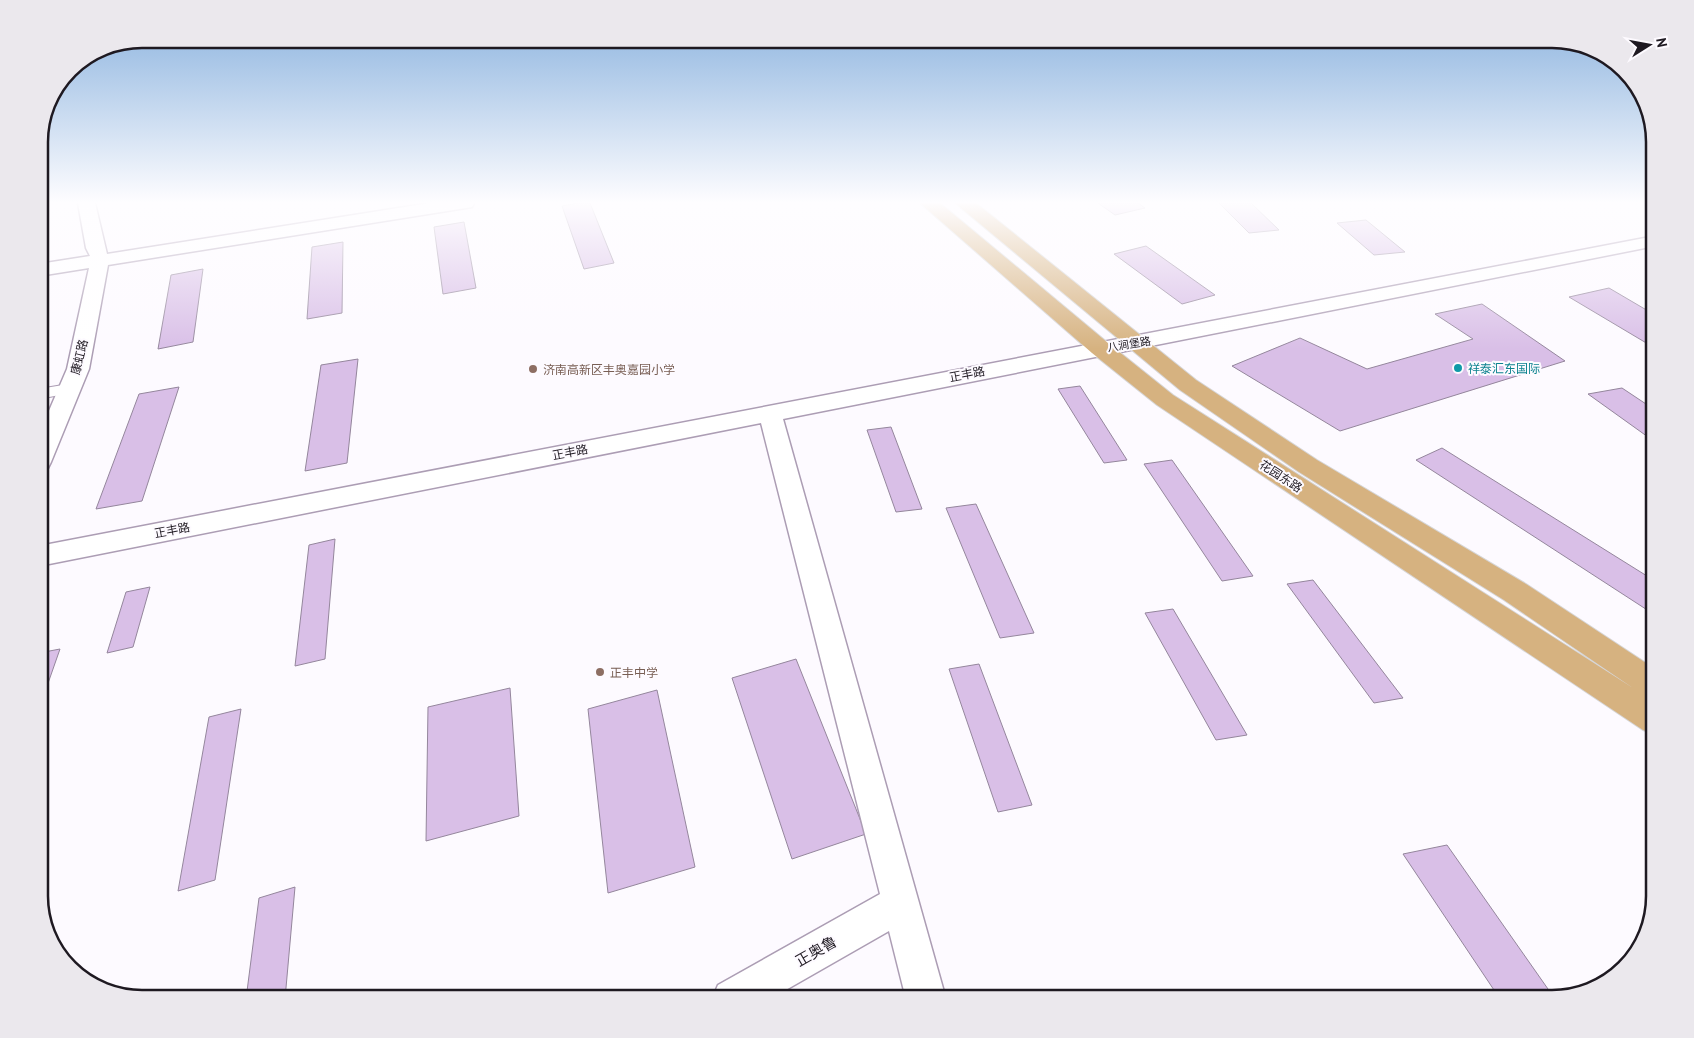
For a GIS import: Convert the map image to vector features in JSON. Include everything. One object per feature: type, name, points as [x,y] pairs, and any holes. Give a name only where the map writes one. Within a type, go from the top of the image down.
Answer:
[{"type":"main road","name":"花园东路","points":[[985,251],[1165,400],[1646,714]]},
{"type":"main road","name":"花园东路","points":[[1023,251],[1188,385],[1308,466],[1515,592],[1646,680]]},
{"type":"main road","name":"康虹路","points":[[48,440],[78,369],[98,254]]},
{"type":"street","points":[[48,268],[112,251]]},
{"type":"street","points":[[48,257],[117,251]]},
{"type":"street","name":"八涧堡路","points":[[1100,348],[1561,251]]},
{"type":"street","name":"八涧堡路","points":[[1132,340],[1600,251]]},
{"type":"street","name":"正丰路","points":[[48,554],[1100,348]]},
{"type":"street","points":[[48,392],[69,389]]},
{"type":"street","points":[[770,413],[924,991]]},
{"type":"street","name":"正奥鲁","points":[[746,991],[901,903]]},
{"type":"building","points":[[312,251],[343,251],[342,313],[307,319]]},
{"type":"building","points":[[437,251],[469,251],[476,288],[443,294]]},
{"type":"building","points":[[578,251],[609,251],[614,263],[584,269]]},
{"type":"building","points":[[1124,251],[1154,251],[1215,295],[1182,304],[1114,254]]},
{"type":"building","points":[[1370,251],[1405,252],[1374,255]]},
{"type":"building","points":[[203,269],[193,342],[158,349],[171,275]]},
{"type":"building","points":[[1609,288],[1646,310],[1646,343],[1569,297]]},
{"type":"building","name":"祥泰汇东国际","points":[[1482,304],[1565,361],[1340,431],[1232,366],[1300,338],[1367,369],[1473,339],[1435,314]]},
{"type":"building","points":[[358,359],[347,463],[305,471],[321,365]]},
{"type":"building","points":[[1080,386],[1127,460],[1104,463],[1058,389]]},
{"type":"building","points":[[179,387],[142,501],[96,509],[139,394]]},
{"type":"building","points":[[1622,388],[1646,404],[1646,436],[1588,394]]},
{"type":"building","points":[[891,427],[922,509],[896,512],[867,430]]},
{"type":"building","points":[[1442,448],[1646,575],[1646,609],[1416,460]]},
{"type":"building","points":[[1172,460],[1253,576],[1222,581],[1144,464]]},
{"type":"building","points":[[976,504],[1034,633],[1000,638],[946,508]]},
{"type":"building","points":[[335,539],[325,659],[295,666],[309,545]]},
{"type":"building","points":[[1313,580],[1403,698],[1374,703],[1287,584]]},
{"type":"building","points":[[150,587],[133,647],[107,653],[126,592]]},
{"type":"building","points":[[1173,609],[1247,735],[1216,740],[1145,613]]},
{"type":"building","points":[[60,649],[48,683],[48,651]]},
{"type":"building","points":[[796,659],[866,834],[792,859],[732,678]]},
{"type":"building","points":[[979,664],[1032,805],[998,812],[949,669]]},
{"type":"building","points":[[510,688],[519,816],[426,841],[428,707]]},
{"type":"building","points":[[657,690],[695,867],[608,893],[588,709]]},
{"type":"building","points":[[241,709],[215,880],[178,891],[209,717]]},
{"type":"building","points":[[1447,845],[1549,991],[1495,991],[1403,854]]},
{"type":"building","points":[[295,887],[286,991],[247,991],[259,898]]},
{"type":"place","name":"祥泰汇东国际","points":[[1458,368]]},
{"type":"place","name":"济南高新区丰奥嘉园小学","points":[[533,369]]},
{"type":"place","name":"正丰中学","points":[[600,672]]}]
